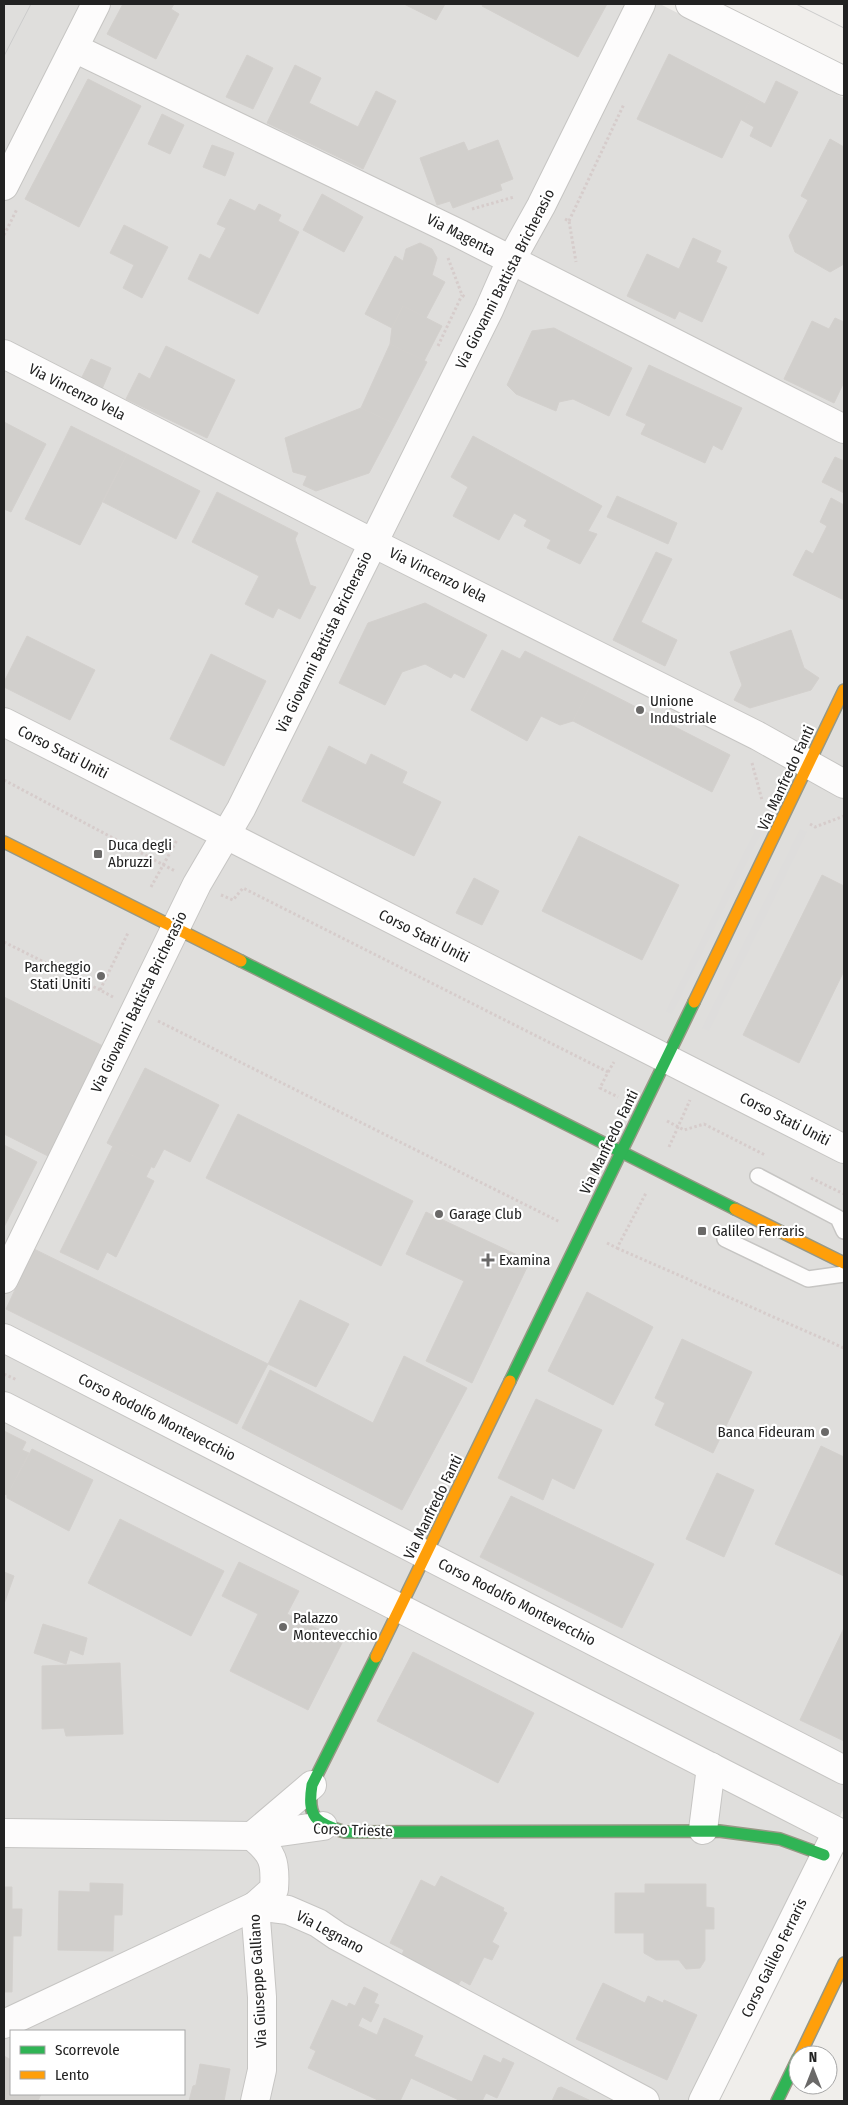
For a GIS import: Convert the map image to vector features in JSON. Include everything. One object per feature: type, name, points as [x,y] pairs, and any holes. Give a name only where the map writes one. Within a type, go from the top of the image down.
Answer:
[{"type":"street","points":[[4,186],[96,4]]},
{"type":"street","name":"Via Giovanni Battista Bricherasio","points":[[4,1278],[197,884],[226,835],[374,543],[489,310],[511,260],[542,206],[642,4]]},
{"type":"street","points":[[690,4],[844,81]]},
{"type":"street","name":"Via Magenta","points":[[74,48],[460,234],[844,428]]},
{"type":"street","name":"Via Vincenzo Vela","points":[[4,354],[758,736],[844,784]]},
{"type":"street","name":"Via Manfredo Fanti","points":[[399,1608],[426,1556],[809,766],[844,690]]},
{"type":"street","name":"Corso Stati Uniti","points":[[4,722],[844,1149]]},
{"type":"street","points":[[4,842],[844,1263]]},
{"type":"street","name":"Corso Rodolfo Montevecchio","points":[[4,1338],[844,1770]]},
{"type":"street","points":[[4,1406],[711,1767],[842,1827]]},
{"type":"street","points":[[323,1826],[311,1813],[308,1802],[312,1785],[399,1608]]},
{"type":"street","points":[[703,1830],[711,1767]]},
{"type":"street","points":[[252,1836],[312,1785]]},
{"type":"street","name":"Corso Trieste","points":[[4,1833],[252,1836],[323,1826],[345,1832],[703,1830],[747,1832],[801,1844],[824,1855]]},
{"type":"street","name":"Corso Galileo Ferraris","points":[[703,2101],[824,1855],[842,1827]]},
{"type":"street","name":"Via Giuseppe Galliano","points":[[252,1836],[265,1847],[276,1867],[274,1889],[255,1906],[262,1997],[262,2070],[255,2101]]},
{"type":"street","points":[[4,2024],[255,1906]]},
{"type":"street","name":"Via Legnano","points":[[255,1906],[288,1910],[318,1923],[337,1936],[645,2101]]},
{"type":"street","points":[[805,2045],[844,1964]]},
{"type":"street","points":[[777,2101],[788,2078]]},
{"type":"lane","points":[[758,1176],[838,1218],[844,1231]]},
{"type":"lane","points":[[725,1239],[808,1279],[844,1274]]},
{"type":"path","points":[[4,780],[197,884],[233,900],[243,888],[608,1072],[600,1088],[684,1130],[704,1124],[774,1159]]},
{"type":"path","points":[[100,990],[163,864],[191,817]]},
{"type":"path","points":[[4,942],[100,990],[135,1010],[546,1216],[583,1232]]},
{"type":"path","points":[[809,1177],[844,1194]]},
{"type":"path","points":[[617,1248],[844,1348]]},
{"type":"shaded area","points":[[4,4],[660,4],[844,98],[844,1808],[700,2101],[4,2101]]},
{"type":"shaded area","points":[[764,812],[770,815],[672,1014],[666,1011]]},
{"type":"shaded area","points":[[800,829],[807,832],[709,1031],[702,1028]]},
{"type":"building","points":[[123,4],[174,4],[171,9],[179,14],[156,59],[107,34]]},
{"type":"building","points":[[404,4],[445,4],[436,20]]},
{"type":"building","points":[[483,4],[607,4],[578,57],[482,6]]},
{"type":"building","points":[[669,54],[752,97],[722,158],[637,119]]},
{"type":"building","points":[[247,55],[273,68],[253,109],[226,97]]},
{"type":"building","points":[[295,65],[321,78],[309,103],[358,127],[376,91],[396,101],[363,169],[267,123]]},
{"type":"building","points":[[88,79],[141,106],[79,227],[25,199]]},
{"type":"building","points":[[776,81],[798,92],[771,147],[750,136],[754,127],[740,119],[752,97],[765,104]]},
{"type":"building","points":[[162,114],[184,125],[170,154],[148,144]]},
{"type":"building","points":[[830,139],[844,147],[844,264],[830,272],[795,252],[789,236],[808,200],[801,196]]},
{"type":"building","points":[[498,140],[513,179],[500,184],[502,190],[453,208],[450,201],[437,205],[420,158],[464,142],[468,151]]},
{"type":"building","points":[[212,145],[234,153],[225,176],[203,167]]},
{"type":"building","points":[[322,194],[363,217],[344,252],[303,230]]},
{"type":"building","points":[[230,199],[255,211],[259,204],[281,215],[278,221],[299,232],[258,314],[188,279],[200,254],[210,259],[226,228],[217,224]]},
{"type":"building","points":[[124,225],[168,247],[142,298],[123,288],[134,265],[110,253]]},
{"type":"building","points":[[693,238],[721,251],[716,262],[727,267],[702,322],[679,311],[675,319],[627,296],[647,254],[679,269]]},
{"type":"building","points":[[420,243],[432,249],[437,258],[432,275],[445,282],[426,318],[403,306],[392,328],[365,314],[395,256],[403,261],[406,249]]},
{"type":"building","points":[[403,306],[442,326],[424,361],[390,344],[392,328]]},
{"type":"building","points":[[835,318],[844,322],[844,382],[834,403],[784,379],[812,321],[829,329]]},
{"type":"building","points":[[554,328],[632,368],[609,416],[573,399],[559,402],[556,411],[516,394],[507,385],[532,331]]},
{"type":"building","points":[[390,344],[427,362],[395,424],[361,408]]},
{"type":"building","points":[[166,346],[235,380],[207,438],[126,399],[139,373],[150,379]]},
{"type":"building","points":[[91,359],[111,368],[102,389],[81,379]]},
{"type":"building","points":[[649,365],[742,408],[722,450],[713,445],[705,463],[641,434],[646,424],[626,415]]},
{"type":"building","points":[[361,408],[395,424],[369,473],[316,491],[303,485],[307,476],[293,472],[285,438]]},
{"type":"building","points":[[4,422],[46,444],[11,512],[4,509]]},
{"type":"building","points":[[71,426],[127,454],[80,545],[25,519]]},
{"type":"building","points":[[473,436],[602,506],[588,531],[597,534],[580,564],[547,548],[551,540],[524,526],[527,520],[514,513],[499,540],[453,516],[468,487],[451,477]]},
{"type":"building","points":[[127,454],[200,491],[176,539],[103,502]]},
{"type":"building","points":[[835,457],[844,461],[844,493],[822,482]]},
{"type":"building","points":[[217,492],[298,533],[295,539],[310,585],[316,587],[300,619],[278,608],[273,618],[245,604],[259,576],[192,542]]},
{"type":"building","points":[[617,496],[677,523],[668,544],[607,517]]},
{"type":"building","points":[[831,498],[844,505],[844,600],[793,575],[806,550],[813,554],[827,526],[820,522]]},
{"type":"building","points":[[656,552],[672,559],[641,622],[677,640],[665,666],[613,640]]},
{"type":"building","points":[[425,603],[487,635],[464,678],[454,673],[451,678],[425,664],[402,672],[385,705],[339,683],[368,623]]},
{"type":"building","points":[[791,630],[804,668],[819,678],[811,690],[750,708],[734,700],[742,685],[730,652]]},
{"type":"building","points":[[27,636],[95,670],[70,720],[4,687],[4,682]]},
{"type":"building","points":[[502,650],[520,659],[525,651],[591,684],[573,721],[560,725],[541,716],[527,741],[471,710]]},
{"type":"building","points":[[211,654],[266,681],[224,766],[170,739]]},
{"type":"building","points":[[591,684],[730,755],[712,792],[573,721]]},
{"type":"building","points":[[329,746],[366,765],[371,754],[407,772],[402,783],[441,802],[414,856],[302,801]]},
{"type":"building","points":[[579,836],[679,885],[642,960],[542,911]]},
{"type":"building","points":[[822,875],[844,886],[844,971],[799,1063],[743,1035]]},
{"type":"building","points":[[474,878],[499,891],[482,925],[456,913]]},
{"type":"building","points":[[4,997],[103,1046],[48,1156],[4,1134]]},
{"type":"building","points":[[145,1068],[219,1105],[190,1162],[164,1149],[154,1168],[107,1143]]},
{"type":"building","points":[[238,1114],[413,1201],[381,1266],[206,1178]]},
{"type":"building","points":[[4,1145],[37,1162],[4,1227]]},
{"type":"building","points":[[113,1146],[152,1165],[146,1177],[154,1181],[116,1257],[107,1252],[98,1270],[60,1252]]},
{"type":"building","points":[[426,1212],[530,1261],[472,1383],[426,1361],[464,1281],[406,1254]]},
{"type":"building","points":[[34,1249],[268,1364],[237,1424],[6,1309]]},
{"type":"building","points":[[587,1292],[653,1327],[613,1405],[548,1371]]},
{"type":"building","points":[[300,1300],[349,1324],[316,1387],[268,1364]]},
{"type":"building","points":[[682,1339],[752,1372],[713,1453],[655,1425],[665,1403],[655,1398]]},
{"type":"building","points":[[404,1356],[467,1388],[402,1510],[242,1428],[270,1370],[373,1423]]},
{"type":"building","points":[[536,1399],[602,1430],[574,1489],[552,1478],[543,1500],[498,1478]]},
{"type":"building","points":[[4,1431],[26,1442],[22,1450],[29,1453],[7,1495],[4,1494]]},
{"type":"building","points":[[821,1446],[844,1457],[844,1576],[775,1544]]},
{"type":"building","points":[[32,1449],[93,1480],[69,1531],[7,1498]]},
{"type":"building","points":[[717,1473],[754,1490],[724,1557],[686,1539]]},
{"type":"building","points":[[511,1496],[654,1564],[622,1628],[480,1557]]},
{"type":"building","points":[[120,1519],[224,1571],[191,1636],[88,1583]]},
{"type":"building","name":"Palazzo Montevecchio","points":[[239,1562],[299,1591],[287,1614],[343,1641],[308,1710],[230,1671],[258,1614],[222,1596]]},
{"type":"building","points":[[4,1572],[14,1576],[4,1604]]},
{"type":"building","points":[[43,1624],[87,1638],[83,1655],[70,1650],[66,1664],[34,1653]]},
{"type":"building","points":[[844,1628],[844,1741],[800,1720]]},
{"type":"building","points":[[413,1652],[534,1713],[498,1783],[377,1721]]},
{"type":"building","points":[[120,1663],[123,1734],[66,1736],[64,1728],[42,1729],[42,1666]]},
{"type":"building","points":[[441,1876],[504,1908],[503,1911],[507,1913],[492,1942],[499,1946],[492,1960],[484,1957],[470,1985],[461,1980],[457,1987],[400,1959],[404,1950],[390,1943],[421,1880],[435,1887]]},
{"type":"building","points":[[90,1883],[123,1884],[122,1915],[114,1915],[113,1951],[58,1950],[59,1891],[90,1892]]},
{"type":"building","points":[[645,1884],[706,1884],[706,1907],[714,1908],[714,1929],[705,1929],[705,1960],[700,1968],[686,1969],[679,1960],[656,1960],[644,1953],[644,1933],[615,1933],[615,1893],[645,1893]]},
{"type":"building","points":[[4,1887],[12,1887],[12,1909],[22,1909],[21,1936],[13,1936],[12,1992],[4,1992]]},
{"type":"building","points":[[603,1983],[645,2003],[648,1996],[663,2003],[664,2000],[697,2015],[667,2080],[576,2039]]},
{"type":"building","points":[[364,1987],[378,1994],[374,2003],[379,2005],[371,2022],[362,2017],[358,2026],[377,2035],[384,2018],[423,2036],[414,2056],[472,2082],[484,2055],[501,2063],[503,2058],[514,2063],[497,2098],[486,2093],[482,2101],[461,2101],[411,2078],[400,2101],[380,2101],[308,2068],[316,2051],[310,2048],[332,2000],[347,2007],[349,2003],[355,2006]]},
{"type":"building","points":[[4,2056],[10,2059],[10,2095],[41,2095],[38,2101],[4,2101]]},
{"type":"building","points":[[200,2064],[230,2069],[224,2101],[189,2101],[193,2086],[196,2085]]},
{"type":"building","points":[[561,2087],[591,2101],[552,2101],[558,2088]]},
{"type":"tram line","points":[[4,56],[31,4]]},
{"type":"tram line","points":[[796,4],[844,28]]},
{"type":"traffic: fast","points":[[241,961],[735,1209]]},
{"type":"traffic: fast","points":[[510,1381],[694,1002]]},
{"type":"traffic: fast","points":[[376,1657],[312,1785],[312,1812],[320,1822],[326,1825],[345,1832],[719,1831],[780,1839],[824,1855]]},
{"type":"traffic: fast","points":[[777,2101],[788,2078]]},
{"type":"traffic: slow","points":[[694,1002],[844,690]]},
{"type":"traffic: slow","points":[[4,842],[241,961]]},
{"type":"traffic: slow","points":[[735,1209],[844,1263]]},
{"type":"traffic: slow","points":[[376,1657],[510,1381]]},
{"type":"traffic: slow","points":[[805,2045],[844,1963]]},
{"type":"place","name":"Unione Industriale","points":[[640,710]]},
{"type":"place","name":"Duca degli Abruzzi","points":[[98,854]]},
{"type":"place","name":"Parcheggio Stati Uniti","points":[[101,976]]},
{"type":"place","name":"Garage Club","points":[[439,1214]]},
{"type":"place","name":"Galileo Ferraris","points":[[702,1231]]},
{"type":"place","name":"Examina","points":[[488,1260]]},
{"type":"place","name":"Banca Fideuram","points":[[825,1432]]},
{"type":"place","name":"Palazzo Montevecchio","points":[[283,1627]]}]
